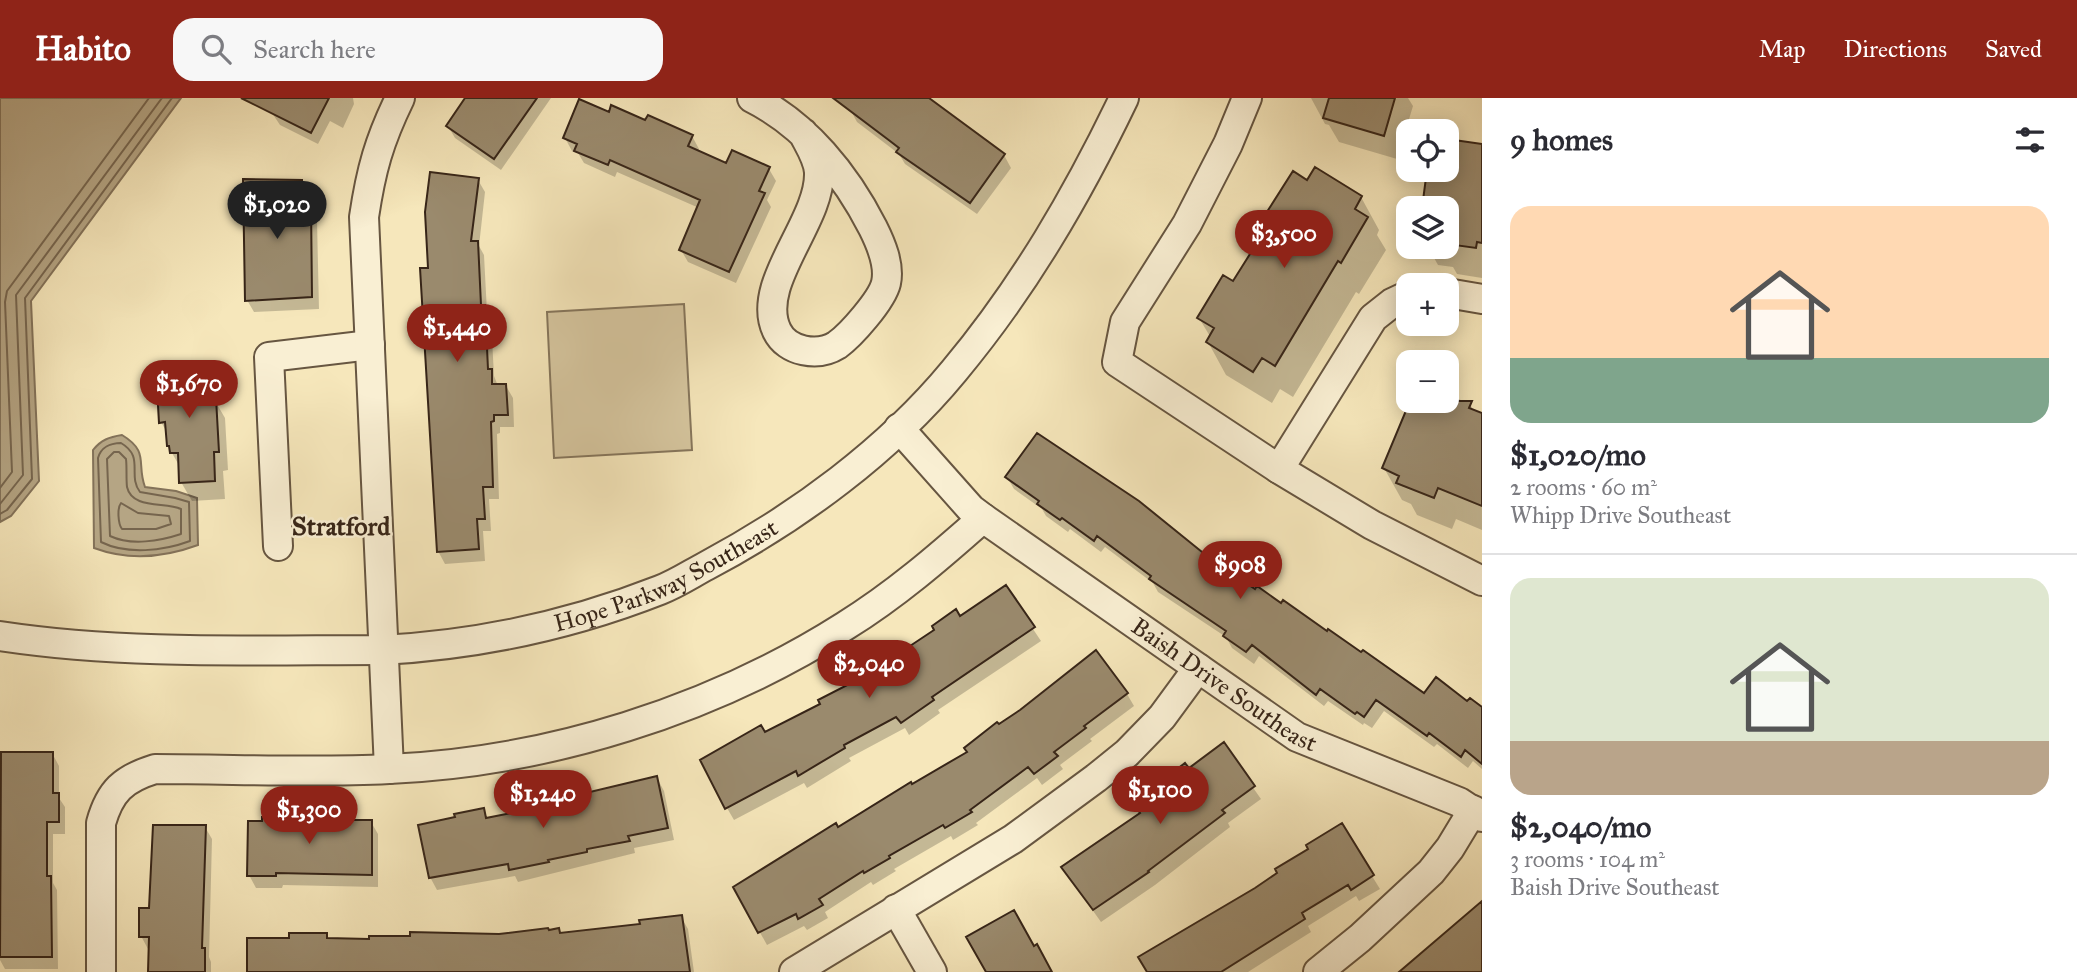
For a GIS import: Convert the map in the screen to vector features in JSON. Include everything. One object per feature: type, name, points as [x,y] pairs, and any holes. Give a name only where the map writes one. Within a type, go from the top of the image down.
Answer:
[{"type":"street","points":[[389,769],[365,217],[373,164],[382,135],[400,98]]},
{"type":"street","points":[[752,98],[803,133],[834,165],[859,200],[879,239],[887,262],[886,283],[878,302],[837,345],[821,351],[804,351],[789,345],[778,334],[771,317],[772,298],[818,191],[819,170],[803,133]]},
{"type":"street","name":"Hope Parkway Southeast","points":[[0,636],[130,649],[382,650],[429,647],[495,638],[593,613],[662,589],[737,550],[804,505],[856,466],[899,428],[952,373],[996,319],[1043,250],[1090,169],[1124,98]]},
{"type":"street","points":[[1247,98],[1228,144],[1187,224],[1125,322],[1117,362],[1279,469],[1372,525],[1482,581]]},
{"type":"street","points":[[1459,295],[1482,299]]},
{"type":"street","points":[[1279,469],[1373,318],[1396,301]]},
{"type":"street","points":[[278,546],[269,357],[370,345]]},
{"type":"street","name":"Baish Drive Southeast","points":[[899,428],[965,502],[983,518],[1297,737],[1459,802],[1478,813]]},
{"type":"street","points":[[101,972],[101,823],[107,803],[118,787],[135,775],[155,768],[389,769],[473,761],[552,746],[630,725],[697,701],[768,668],[844,626],[903,586],[983,518]]},
{"type":"street","points":[[794,972],[1013,839],[1127,753],[1162,717],[1198,668]]},
{"type":"street","points":[[1318,972],[1360,938],[1431,872],[1478,813]]},
{"type":"street","points":[[896,909],[932,972]]},
{"type":"shaded area","points":[[684,304],[692,450],[554,458],[547,312]]},
{"type":"water","points":[[0,98],[181,98],[31,301],[39,481],[11,516],[0,522]]},
{"type":"water","points":[[122,435],[131,441],[139,453],[145,487],[176,491],[197,498],[198,545],[172,553],[146,556],[120,555],[94,548],[93,450],[106,440]]},
{"type":"building","points":[[241,98],[329,98],[311,133]]},
{"type":"building","points":[[465,98],[537,98],[494,159],[446,126]]},
{"type":"building","points":[[833,98],[929,98],[1005,154],[970,203],[896,152],[899,148]]},
{"type":"building","points":[[1329,98],[1395,98],[1384,136],[1323,118]]},
{"type":"building","points":[[579,99],[609,112],[611,105],[645,120],[648,115],[693,135],[688,146],[726,163],[732,150],[770,167],[759,191],[765,193],[729,272],[679,250],[700,200],[610,160],[608,165],[574,151],[577,144],[563,138]]},
{"type":"building","points":[[1459,141],[1482,144],[1482,243],[1477,242],[1476,248],[1459,246],[1459,196],[1424,196],[1425,182],[1459,182]]},
{"type":"building","points":[[1315,167],[1362,196],[1355,209],[1368,217],[1341,263],[1338,261],[1275,366],[1262,358],[1253,372],[1206,342],[1214,328],[1197,318],[1223,275],[1233,281],[1272,219],[1265,215],[1293,171],[1307,180]]},
{"type":"building","points":[[430,172],[479,178],[471,241],[478,241],[488,369],[492,369],[492,384],[506,384],[508,415],[494,415],[494,421],[491,422],[493,487],[483,487],[485,519],[477,519],[479,549],[437,552],[420,268],[428,268],[425,212]]},
{"type":"building","points":[[243,179],[302,180],[302,205],[311,205],[312,297],[245,301]]},
{"type":"building","points":[[198,363],[199,368],[208,368],[209,398],[216,398],[219,452],[214,452],[215,481],[179,483],[178,453],[170,453],[165,422],[159,423],[156,370]]},
{"type":"building","points":[[1459,401],[1472,401],[1469,408],[1482,413],[1482,506],[1438,488],[1434,498],[1396,483],[1399,476],[1382,468],[1405,413],[1459,413]]},
{"type":"building","points":[[1037,433],[1139,501],[1202,552],[1255,589],[1257,586],[1281,603],[1283,600],[1327,631],[1328,629],[1361,652],[1363,650],[1424,693],[1436,677],[1467,701],[1470,698],[1482,707],[1482,764],[1465,750],[1461,757],[1429,733],[1427,736],[1376,700],[1364,717],[1357,712],[1355,714],[1320,689],[1316,695],[1252,645],[1246,652],[1223,636],[1226,631],[1149,579],[1151,576],[1097,536],[1094,541],[1037,504],[1039,501],[1005,477]]},
{"type":"building","points":[[1006,585],[1035,627],[932,697],[934,700],[901,723],[896,717],[844,745],[845,748],[798,776],[796,771],[725,809],[700,760],[761,725],[765,732],[820,704],[818,700],[865,676],[934,630],[932,626],[956,609],[960,616]]},
{"type":"building","points":[[1096,650],[1128,693],[1054,752],[1058,756],[1034,774],[1028,767],[970,810],[972,812],[945,828],[943,825],[864,873],[863,871],[819,899],[823,905],[798,919],[796,914],[758,933],[733,887],[836,823],[838,827],[911,782],[912,784],[967,752],[964,748],[997,722],[999,724],[1020,710]]},
{"type":"building","points":[[1224,742],[1255,786],[1222,810],[1225,813],[1149,872],[1093,910],[1061,867],[1140,813],[1137,809],[1169,787],[1164,779],[1185,763],[1189,768]]},
{"type":"building","points":[[1,752],[53,752],[53,793],[59,793],[59,822],[47,822],[52,957],[0,957]]},
{"type":"building","points":[[657,776],[668,828],[628,836],[630,841],[587,849],[587,852],[548,860],[549,862],[509,870],[508,864],[429,878],[418,825],[484,808],[486,818],[541,807],[541,804]]},
{"type":"building","points":[[288,813],[318,813],[318,820],[372,820],[372,875],[276,873],[276,876],[247,876],[248,821],[262,821],[262,817],[288,818]]},
{"type":"building","points":[[1342,823],[1374,875],[1351,890],[1348,885],[1302,913],[1305,919],[1221,972],[1147,972],[1138,957],[1255,888],[1277,873],[1275,869],[1308,849],[1306,845]]},
{"type":"building","points":[[153,825],[206,825],[202,948],[205,948],[205,972],[148,972],[149,937],[139,937],[139,908],[149,908]]},
{"type":"building","points":[[1482,901],[1482,972],[1399,972]]},
{"type":"building","points":[[1014,910],[1052,972],[986,972],[966,937]]},
{"type":"building","points":[[682,915],[690,972],[247,972],[247,938],[289,938],[289,933],[327,933],[327,938],[369,939],[369,936],[410,936],[410,932],[499,934],[548,928],[559,928],[560,933],[640,924],[639,920]]},
{"type":"district","name":"Stratford","points":[[341,526]]}]
